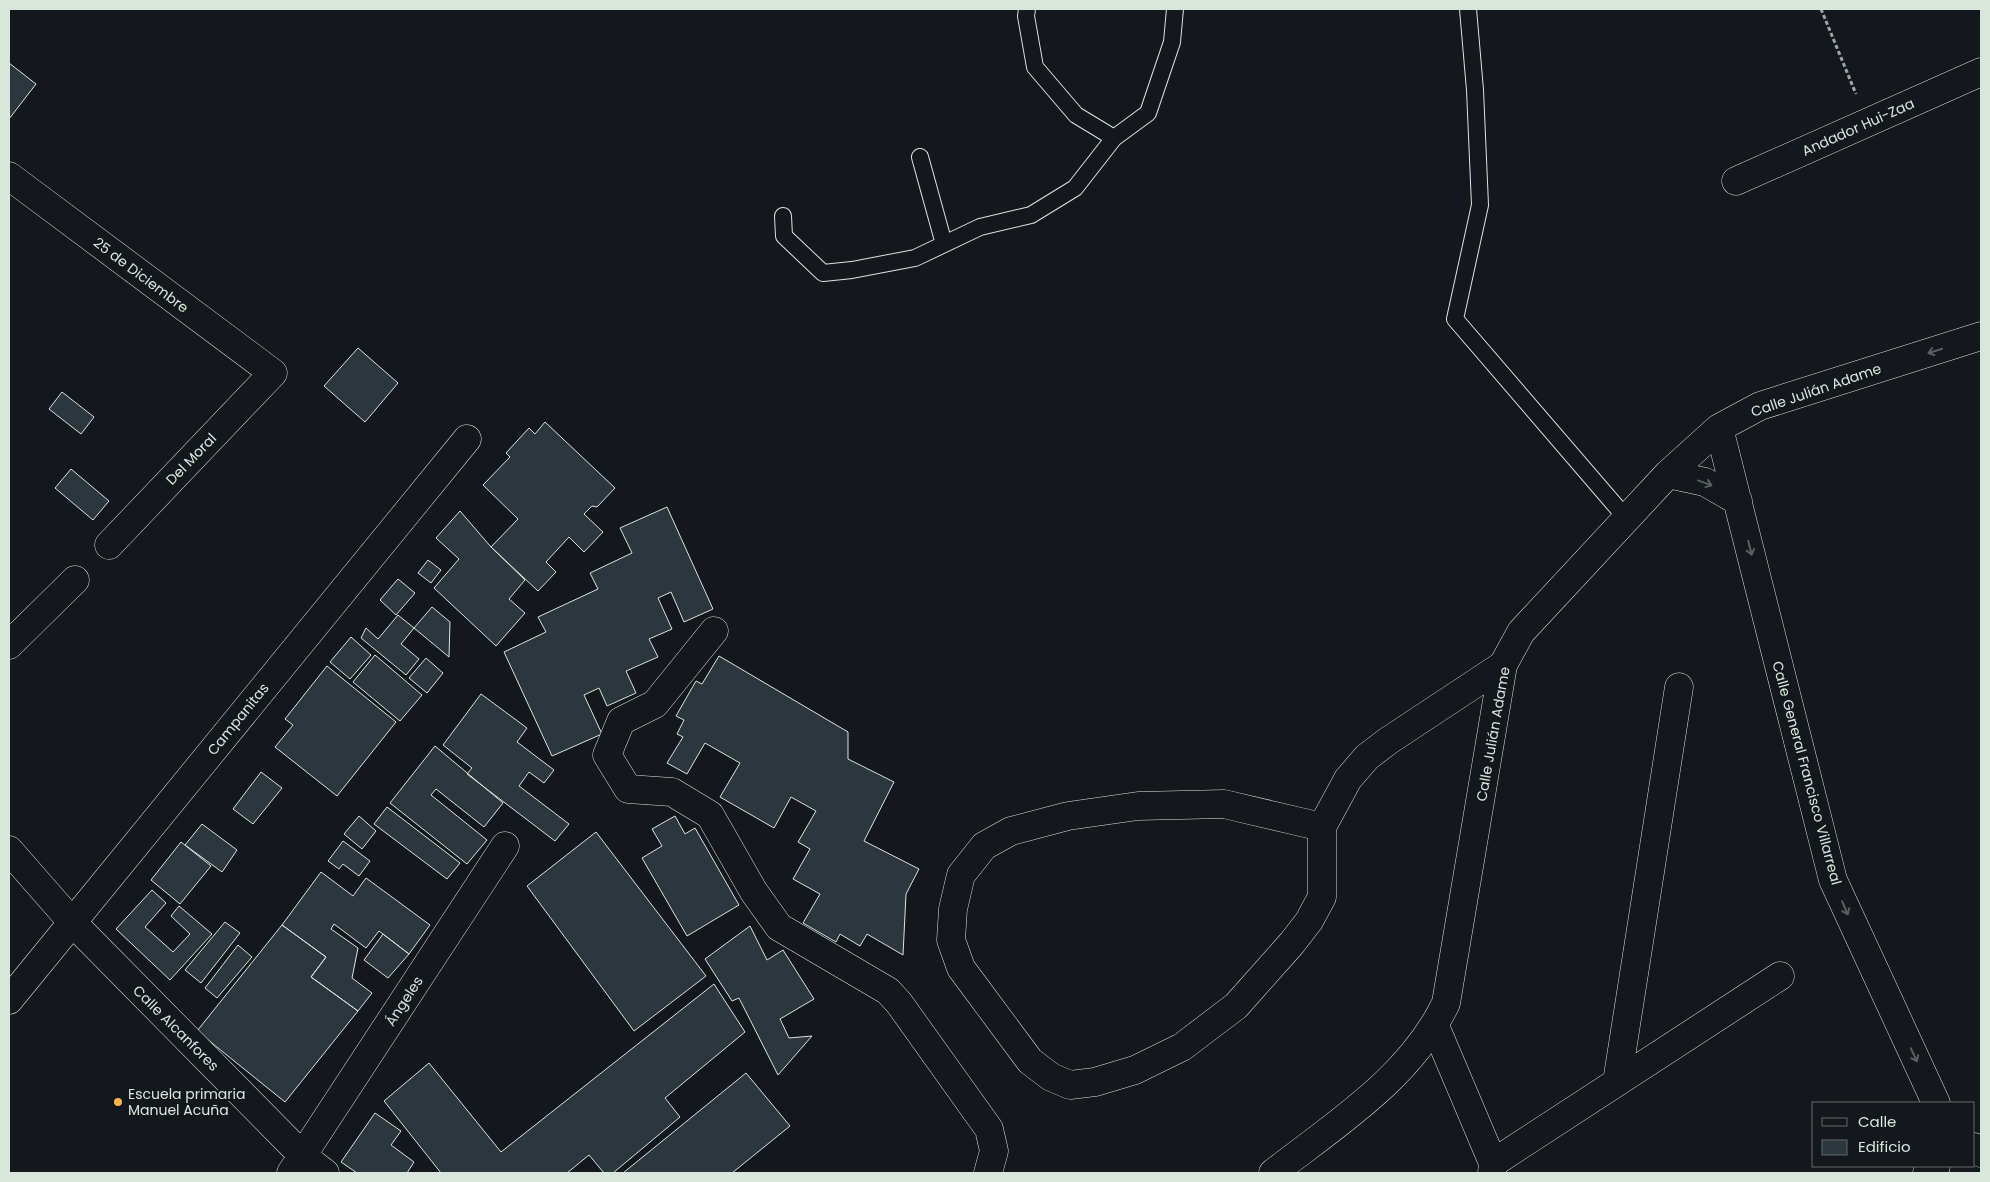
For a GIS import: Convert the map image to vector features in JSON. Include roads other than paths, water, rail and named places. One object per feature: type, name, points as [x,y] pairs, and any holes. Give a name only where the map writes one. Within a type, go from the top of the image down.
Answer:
[{"type":"street","name":"Andador Hui-Zaa","points":[[1736,181],[1981,72]]},
{"type":"street","name":"25 de Diciembre","points":[[9,176],[273,373]]},
{"type":"street","name":"Calle Julián Adame","points":[[1273,1173],[1381,1089],[1435,1026],[1446,1003],[1503,665],[1521,632],[1668,474],[1719,428],[1760,406],[1981,336]]},
{"type":"street","name":"Del Moral","points":[[108,545],[273,373]]},
{"type":"street","name":"Calle General Francisco Villarreal","points":[[1719,428],[1833,880],[1936,1102]]},
{"type":"street","name":"Campanitas","points":[[9,1000],[468,439]]},
{"type":"street","points":[[1668,474],[1705,482],[1738,501]]},
{"type":"street","points":[[9,645],[75,580]]},
{"type":"street","points":[[714,631],[655,704],[621,722],[607,755],[628,788],[672,792],[710,815],[754,892],[779,927],[888,991],[899,1003],[989,1129],[994,1151],[988,1173]]},
{"type":"street","points":[[1322,827],[1224,804],[1138,806],[1068,816],[1011,831],[984,846],[961,875],[953,909],[951,940],[961,968],[1030,1061],[1051,1076],[1070,1085],[1095,1082],[1135,1070],[1182,1047],[1236,1006],[1309,921],[1322,897],[1322,827],[1348,779],[1368,757],[1503,665]]},
{"type":"street","points":[[1617,1082],[1679,687]]},
{"type":"street","name":"Ángeles","points":[[297,1165],[505,846]]},
{"type":"street","name":"Calle Alcanfores","points":[[9,850],[72,922],[297,1165],[325,1173]]},
{"type":"street","points":[[1435,1026],[1492,1168],[1617,1082],[1780,976]]},
{"type":"lane","points":[[1027,9],[1026,16],[1035,67],[1076,115],[1114,138]]},
{"type":"lane","points":[[783,216],[784,236],[822,274],[915,258],[980,226],[1031,215],[1075,188],[1114,138],[1148,113],[1172,42],[1175,9]]},
{"type":"lane","points":[[1468,9],[1475,90],[1480,205],[1455,319],[1627,519]]},
{"type":"lane","points":[[920,157],[944,244]]},
{"type":"place","name":"Escuela primaria Manuel Acuña","points":[[118,1102]]}]
